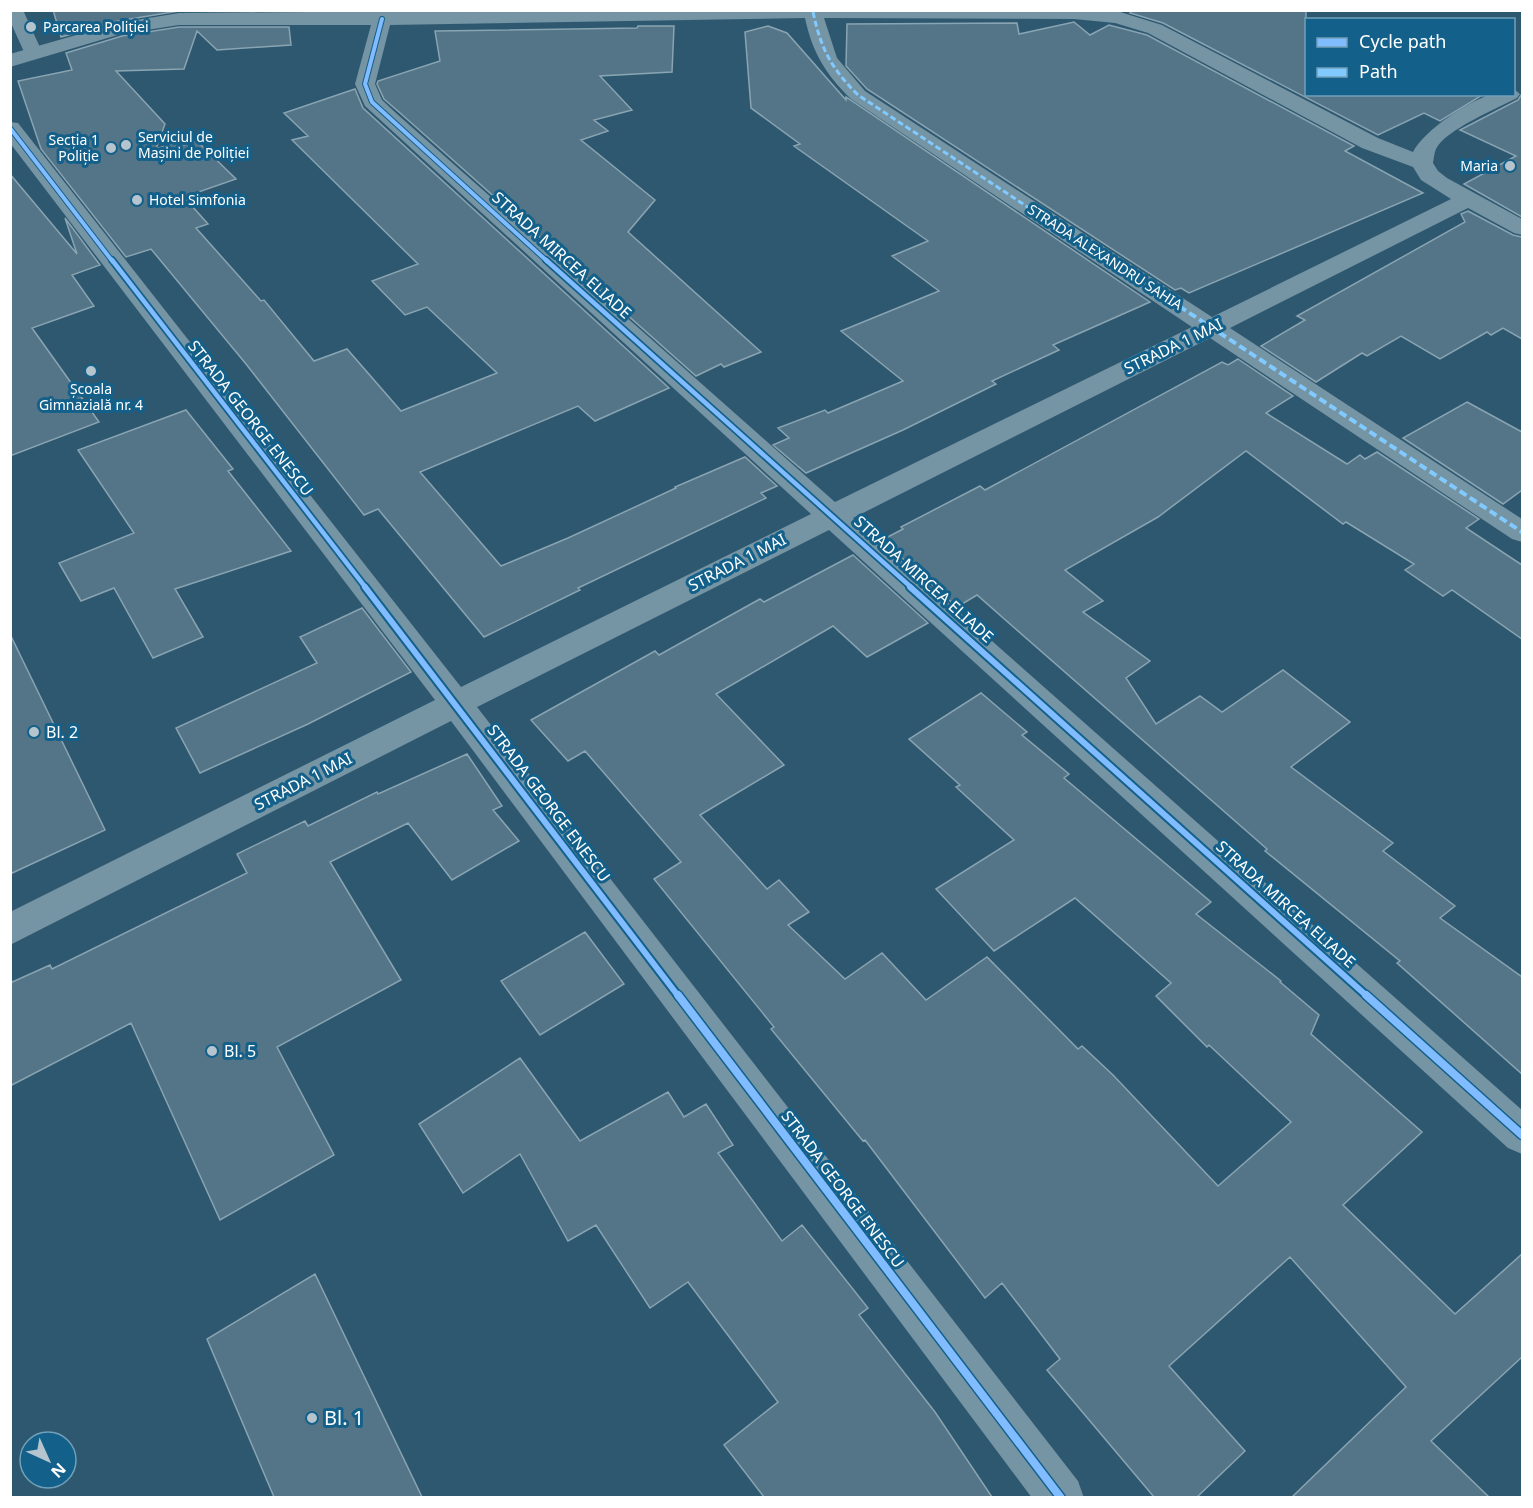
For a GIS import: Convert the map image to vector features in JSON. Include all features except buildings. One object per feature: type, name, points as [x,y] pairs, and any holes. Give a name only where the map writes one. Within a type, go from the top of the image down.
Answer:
[{"type":"street","points":[[10,61],[118,29],[179,19],[382,19],[813,12],[1074,13],[1117,17],[1155,29],[1370,143],[1422,163],[1429,175],[1439,183],[1522,228]]},
{"type":"street","name":"STRADA ALEXANDRU SAHIA","points":[[813,12],[825,56],[835,74],[858,95],[1522,532]]},
{"type":"street","name":"STRADA MIRCEA ELIADE","points":[[382,19],[365,84],[372,102],[1522,1135]]},
{"type":"street","points":[[1422,163],[1425,149],[1434,138],[1468,115],[1508,96]]},
{"type":"street","name":"STRADA GEORGE ENESCU","points":[[10,128],[455,704],[1061,1497]]},
{"type":"street","name":"STRADA 1 MAI","points":[[10,930],[832,515],[1467,200]]},
{"type":"lane","points":[[14,10],[34,54]]},
{"type":"marked path","points":[[813,12],[819,38],[827,58],[839,76],[858,95],[1522,532]]},
{"type":"cycle path","points":[[382,19],[365,84],[372,102],[389,119],[1522,1135]]},
{"type":"cycle path","points":[[10,128],[477,731],[1061,1498]]},
{"type":"place","name":"Parcarea Poliției","points":[[31,27]]},
{"type":"place","name":"Serviciul de Mașini de Poliției","points":[[126,145]]},
{"type":"place","name":"Secția 1 Poliție","points":[[111,148]]},
{"type":"place","name":"Maria","points":[[1510,166]]},
{"type":"place","name":"Hotel Simfonia","points":[[137,200]]},
{"type":"place","name":"Școala Gimnazială nr. 4","points":[[91,371]]},
{"type":"place","name":"Bl. 2","points":[[34,732]]},
{"type":"place","name":"Bl. 5","points":[[212,1051]]},
{"type":"place","name":"Bl. 1","points":[[312,1418]]}]
